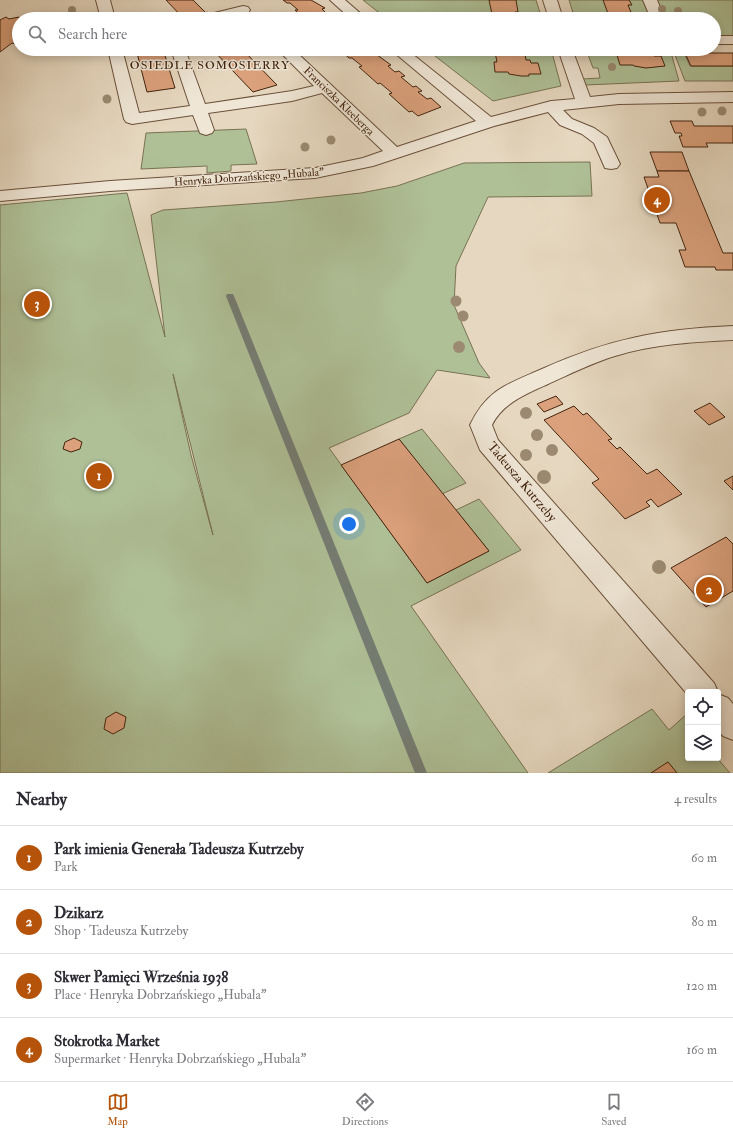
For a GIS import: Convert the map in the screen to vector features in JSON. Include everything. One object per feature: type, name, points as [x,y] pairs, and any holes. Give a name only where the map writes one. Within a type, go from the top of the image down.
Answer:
[{"type":"street","points":[[103,0],[106,12]]},
{"type":"street","points":[[337,0],[352,12]]},
{"type":"street","points":[[550,0],[554,12]]},
{"type":"street","points":[[650,0],[655,12]]},
{"type":"street","points":[[721,40],[733,40]]},
{"type":"street","points":[[117,56],[132,119],[292,96],[326,88]]},
{"type":"street","points":[[180,56],[206,130]]},
{"type":"street","name":"Franciszka Kleeberga","points":[[292,56],[394,153]]},
{"type":"street","points":[[406,56],[488,123]]},
{"type":"street","points":[[567,56],[580,94],[585,102]]},
{"type":"street","name":"Henryka Dobrzańskiego „Hubala”","points":[[0,196],[110,186],[315,173],[350,167],[488,123],[551,106],[585,102],[733,97]]},
{"type":"street","points":[[551,106],[566,122],[588,131],[601,141],[611,164]]},
{"type":"street","name":"Tadeusza Kutrzeby","points":[[701,689],[488,444],[480,425],[485,414],[503,395],[593,355],[646,342],[701,335],[733,333]]},
{"type":"street","points":[[721,712],[733,726]]},
{"type":"green space","points":[[363,0],[536,0],[540,12],[378,12]]},
{"type":"green space","points":[[569,0],[648,0],[653,12],[573,12]]},
{"type":"green space","points":[[654,0],[733,0],[733,36],[721,36],[721,12],[659,12]]},
{"type":"green space","points":[[435,56],[553,56],[561,86],[493,101]]},
{"type":"green space","points":[[589,56],[672,56],[679,81],[585,85],[582,79],[600,78],[598,68],[593,68]]},
{"type":"green space","points":[[675,56],[685,56],[690,66],[733,66],[733,81],[685,81]]},
{"type":"green space","points":[[246,129],[257,164],[231,165],[231,171],[207,173],[207,166],[141,169],[146,133]]},
{"type":"green space","points":[[590,162],[592,196],[488,197],[456,266],[454,305],[479,363],[490,378],[437,370],[409,413],[329,448],[427,583],[489,551],[456,510],[479,499],[521,550],[411,606],[528,773],[0,773],[0,205],[127,193],[165,337],[151,215],[163,210],[276,202],[361,193],[397,186],[464,163]],"holes":[[[173,374],[213,535],[191,455]]]},
{"type":"green space","points":[[422,429],[466,483],[442,494],[399,439]]},
{"type":"green space","points":[[652,709],[669,730],[685,716],[685,761],[720,761],[730,773],[677,773],[668,762],[651,773],[548,773]]},
{"type":"building","points":[[166,0],[193,0],[205,12],[177,12]]},
{"type":"building","points":[[283,0],[311,0],[325,8],[322,9],[325,12],[297,12],[295,10],[298,10],[290,3]]},
{"type":"building","points":[[489,0],[516,0],[518,12],[492,12]]},
{"type":"building","points":[[603,0],[629,0],[632,5],[628,5],[631,12],[607,12]]},
{"type":"building","points":[[6,17],[9,19],[12,18],[12,43],[0,52],[0,20]]},
{"type":"building","points":[[721,53],[733,53],[733,66],[691,66],[686,56],[721,56]]},
{"type":"building","points":[[138,56],[165,56],[175,88],[147,92]]},
{"type":"building","points":[[219,56],[249,56],[277,85],[253,92]]},
{"type":"building","points":[[347,56],[379,56],[391,65],[388,66],[395,72],[399,71],[405,76],[401,77],[413,87],[416,86],[422,91],[418,92],[427,99],[431,98],[441,107],[418,116],[412,111],[409,112],[389,94],[392,93],[380,83],[378,84],[359,67],[362,66],[352,58]]},
{"type":"building","points":[[496,56],[525,56],[526,60],[530,60],[531,63],[538,63],[541,74],[521,76],[509,74],[508,72],[495,72],[494,62],[497,62]]},
{"type":"building","points":[[617,56],[661,56],[665,66],[646,68],[633,65],[620,65]]},
{"type":"building","points":[[670,121],[692,121],[694,126],[733,126],[733,143],[706,143],[708,147],[683,147],[679,136],[682,136],[681,133],[675,133]]},
{"type":"building","points":[[650,152],[682,152],[689,171],[657,171]]},
{"type":"building","points":[[657,171],[689,171],[723,253],[733,253],[733,270],[716,270],[715,267],[685,267],[679,250],[686,250],[676,223],[660,223],[644,177],[659,177]]},
{"type":"building","points":[[556,396],[563,404],[544,412],[537,404]]},
{"type":"building","points":[[710,403],[725,417],[709,425],[694,411]]},
{"type":"building","points":[[574,406],[583,415],[587,413],[612,439],[608,440],[617,449],[620,447],[647,474],[657,469],[682,494],[658,507],[651,499],[646,502],[650,506],[625,519],[592,483],[599,479],[544,420]]},
{"type":"building","points":[[74,438],[82,442],[80,449],[71,452],[63,449],[65,442]]},
{"type":"building","points":[[399,439],[489,551],[427,583],[341,465]]},
{"type":"building","points":[[733,476],[733,490],[724,481]]},
{"type":"building","points":[[726,537],[733,544],[733,591],[706,607],[671,568]]},
{"type":"building","points":[[116,712],[126,717],[124,728],[113,734],[104,729],[106,718]]},
{"type":"building","points":[[668,762],[677,773],[651,773]]},
{"type":"waterway","points":[[230,296],[421,773]]},
{"type":"place","name":"Stokrotka Market","points":[[657,200]]},
{"type":"place","name":"Skwer Pamięci Września 1938","points":[[37,304]]},
{"type":"place","name":"Park imienia Generała Tadeusza Kutrzeby","points":[[99,476]]},
{"type":"place","name":"Dzikarz","points":[[709,590]]},
{"type":"district","name":"OSIEDLE SOMOSIERRY","points":[[210,65]]}]
